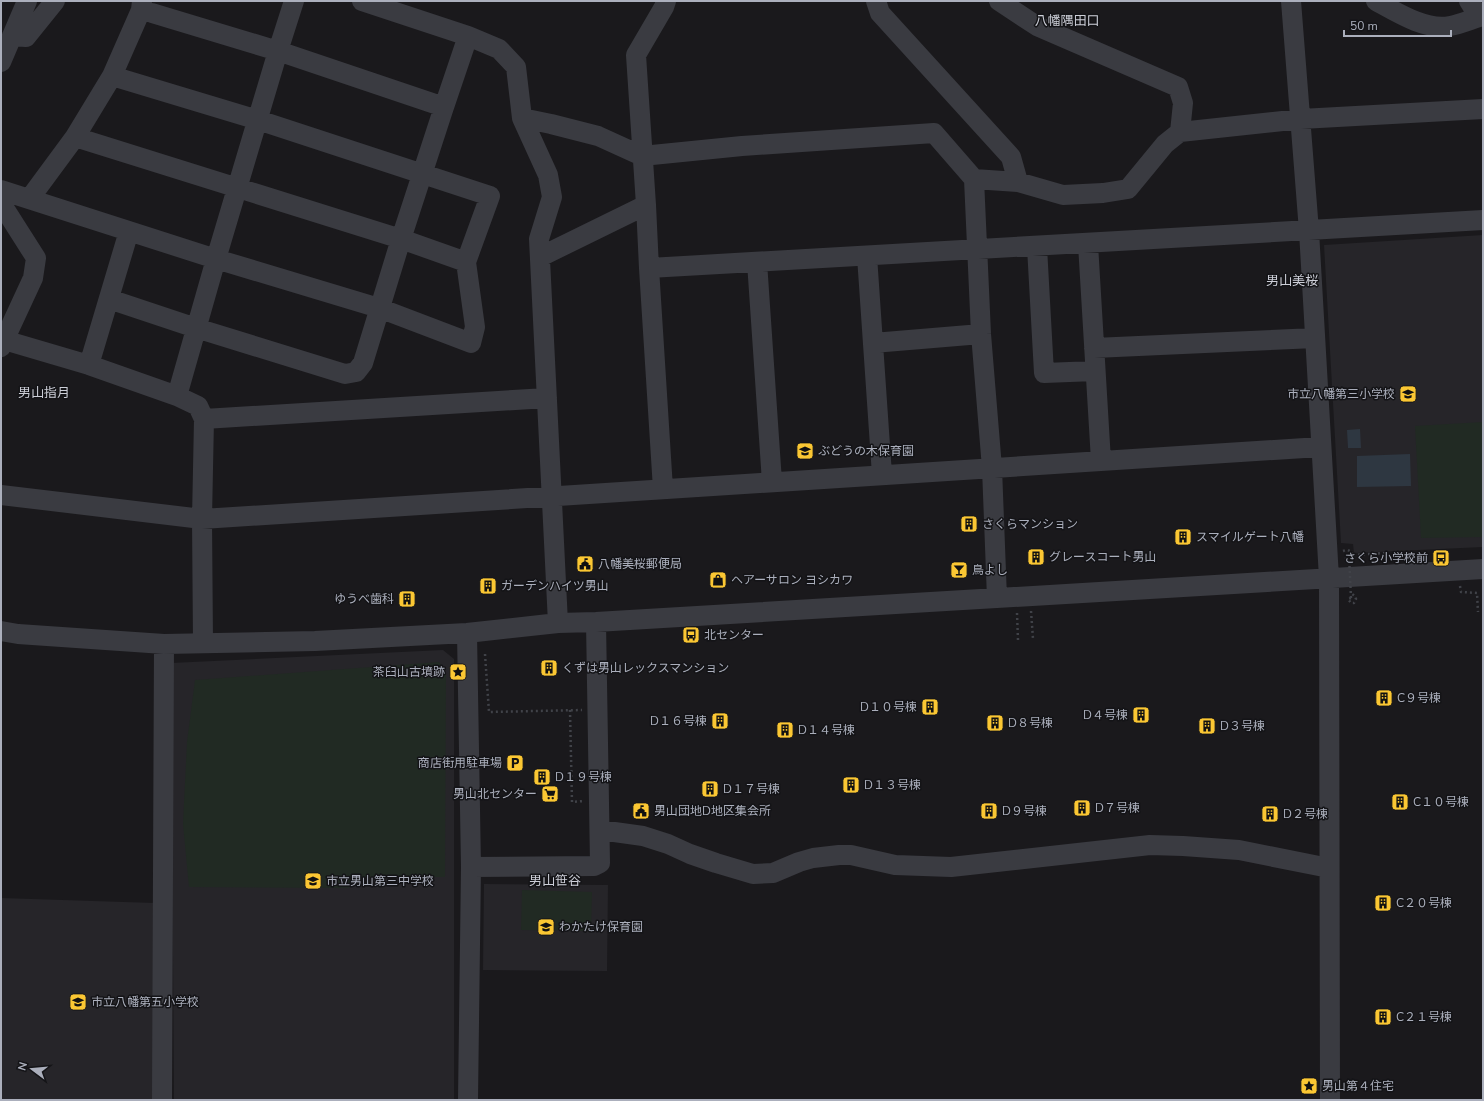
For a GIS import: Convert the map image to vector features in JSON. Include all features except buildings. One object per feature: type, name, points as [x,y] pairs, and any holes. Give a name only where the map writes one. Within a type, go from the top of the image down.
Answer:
[{"type":"street","points":[[1,62],[27,1]]},
{"type":"street","points":[[12,36],[26,37],[55,1]]},
{"type":"street","points":[[177,396],[216,259],[294,1]]},
{"type":"street","points":[[362,1],[468,36],[500,49],[516,67],[522,118],[548,175],[552,197],[539,239],[558,623]]},
{"type":"street","points":[[662,489],[636,55],[666,1]]},
{"type":"street","points":[[876,1],[880,14],[1010,157],[1018,182]]},
{"type":"street","points":[[999,1],[1037,26],[1178,87],[1183,103],[1180,132]]},
{"type":"street","points":[[1291,1],[1309,231],[1320,447],[1329,578],[1330,1100]]},
{"type":"street","points":[[1376,1],[1412,20],[1436,27],[1449,26],[1477,11]]},
{"type":"street","points":[[30,198],[75,137],[112,76],[148,6],[444,107]]},
{"type":"street","points":[[109,299],[196,328],[345,374],[356,372],[363,363],[422,173],[468,36]]},
{"type":"street","points":[[1,190],[30,198],[216,259],[379,308],[471,343],[475,327],[466,262],[490,196],[258,120],[112,76]]},
{"type":"street","points":[[974,179],[1018,182],[1063,195],[1103,193],[1128,189],[1166,144],[1180,132],[1301,119],[1483,109]]},
{"type":"street","points":[[522,118],[598,136],[642,156],[742,146],[934,134],[974,179],[981,334],[992,468],[997,598]]},
{"type":"street","points":[[75,137],[401,239],[466,262]]},
{"type":"street","points":[[1,203],[36,258],[33,278],[3,344],[89,365],[177,396],[198,406],[204,419],[202,519],[203,643]]},
{"type":"street","points":[[540,257],[646,205]]},
{"type":"street","points":[[649,268],[1037,247],[1483,220]]},
{"type":"street","points":[[89,365],[129,231]]},
{"type":"street","points":[[1088,244],[1101,461]]},
{"type":"street","points":[[1037,247],[1044,373],[1095,371]]},
{"type":"street","points":[[867,256],[882,475]]},
{"type":"street","points":[[757,262],[772,482]]},
{"type":"street","points":[[872,343],[981,334]]},
{"type":"street","points":[[1094,348],[1315,338]]},
{"type":"street","points":[[204,419],[547,398]]},
{"type":"street","points":[[1,495],[202,519],[1320,447]]},
{"type":"street","points":[[1,631],[18,634],[164,644],[315,641],[467,633],[558,623],[596,622],[1483,569]]},
{"type":"street","points":[[471,867],[594,866],[600,863],[596,622]]},
{"type":"street","points":[[467,633],[471,867],[468,1100]]},
{"type":"street","points":[[162,1100],[164,644]]},
{"type":"street","points":[[600,830],[643,836],[668,844],[716,864],[753,874],[773,873],[813,858],[839,855],[851,855],[895,865],[951,867],[1150,845],[1239,850],[1329,868]]},
{"type":"path","points":[[1342,559],[1351,557],[1352,554],[1351,551],[1346,550],[1343,551],[1343,555],[1347,555],[1353,555],[1386,553]]},
{"type":"path","points":[[1347,555],[1351,598],[1348,599],[1351,603],[1354,603],[1356,599],[1355,596],[1350,594]]},
{"type":"path","points":[[1460,584],[1461,592],[1477,593],[1478,612]]},
{"type":"path","points":[[1030,605],[1033,639]]},
{"type":"path","points":[[1017,606],[1018,640]]},
{"type":"path","points":[[486,656],[489,712],[598,710]]},
{"type":"path","points":[[570,710],[572,802],[599,801]]},
{"type":"shaded area","name":"市立八幡第三小学校","points":[[1483,235],[1483,547],[1354,553],[1353,544],[1341,543],[1324,245]]},
{"type":"shaded area","points":[[1483,422],[1483,537],[1421,538],[1415,426]]},
{"type":"shaded area","points":[[1360,429],[1361,448],[1348,448],[1347,430]]},
{"type":"shaded area","points":[[1410,454],[1411,486],[1357,487],[1357,456]]},
{"type":"shaded area","name":"市立男山第三中学校","points":[[443,650],[454,659],[454,1100],[174,1100],[171,663]]},
{"type":"shaded area","points":[[439,662],[446,673],[445,877],[366,877],[348,888],[189,887],[183,824],[187,742],[195,680]]},
{"type":"shaded area","name":"わかたけ保育園","points":[[484,884],[608,885],[607,971],[483,970]]},
{"type":"shaded area","points":[[522,890],[592,892],[591,931],[521,930]]},
{"type":"shaded area","name":"市立八幡第五小学校","points":[[1,898],[155,903],[156,1100],[1,1100]]},
{"type":"place","name":"市立八幡第三小学校","points":[[1408,394]]},
{"type":"place","name":"ぶどうの木保育園","points":[[805,451]]},
{"type":"place","name":"さくらマンション","points":[[969,524]]},
{"type":"place","name":"スマイルゲート八幡","points":[[1183,537]]},
{"type":"place","name":"グレースコート男山","points":[[1036,557]]},
{"type":"place","name":"さくら小学校前","points":[[1441,558]]},
{"type":"place","name":"八幡美桜郵便局","points":[[585,564]]},
{"type":"place","name":"鳥よし","points":[[959,570]]},
{"type":"place","name":"ヘアーサロン ヨシカワ","points":[[718,580]]},
{"type":"place","name":"ガーデンハイツ男山","points":[[488,586]]},
{"type":"place","name":"ゆうべ歯科","points":[[407,599]]},
{"type":"place","name":"北センター","points":[[691,635]]},
{"type":"place","name":"くずは男山レックスマンション","points":[[549,668]]},
{"type":"place","name":"茶臼山古墳跡","points":[[458,672]]},
{"type":"place","name":"C９号棟","points":[[1384,698]]},
{"type":"place","name":"D１０号棟","points":[[930,707]]},
{"type":"place","name":"D４号棟","points":[[1141,715]]},
{"type":"place","name":"D１６号棟","points":[[720,721]]},
{"type":"place","name":"D８号棟","points":[[995,723]]},
{"type":"place","name":"D３号棟","points":[[1207,726]]},
{"type":"place","name":"D１４号棟","points":[[785,730]]},
{"type":"place","name":"商店街用駐車場","points":[[515,763]]},
{"type":"place","name":"D１９号棟","points":[[542,777]]},
{"type":"place","name":"D１３号棟","points":[[851,785]]},
{"type":"place","name":"D１７号棟","points":[[710,789]]},
{"type":"place","name":"男山北センター","points":[[550,794]]},
{"type":"place","name":"C１０号棟","points":[[1400,802]]},
{"type":"place","name":"D７号棟","points":[[1082,808]]},
{"type":"place","name":"男山団地D地区集会所","points":[[641,811]]},
{"type":"place","name":"D９号棟","points":[[989,811]]},
{"type":"place","name":"D２号棟","points":[[1270,814]]},
{"type":"place","name":"市立男山第三中学校","points":[[313,881]]},
{"type":"place","name":"C２０号棟","points":[[1383,903]]},
{"type":"place","name":"わかたけ保育園","points":[[546,927]]},
{"type":"place","name":"市立八幡第五小学校","points":[[78,1002]]},
{"type":"place","name":"C２１号棟","points":[[1383,1017]]},
{"type":"place","name":"男山第４住宅","points":[[1309,1086]]},
{"type":"district","name":"八幡隅田口","points":[[1067,20]]},
{"type":"district","name":"男山美桜","points":[[1292,280]]},
{"type":"district","name":"男山指月","points":[[44,392]]},
{"type":"district","name":"男山笹谷","points":[[555,880]]}]
